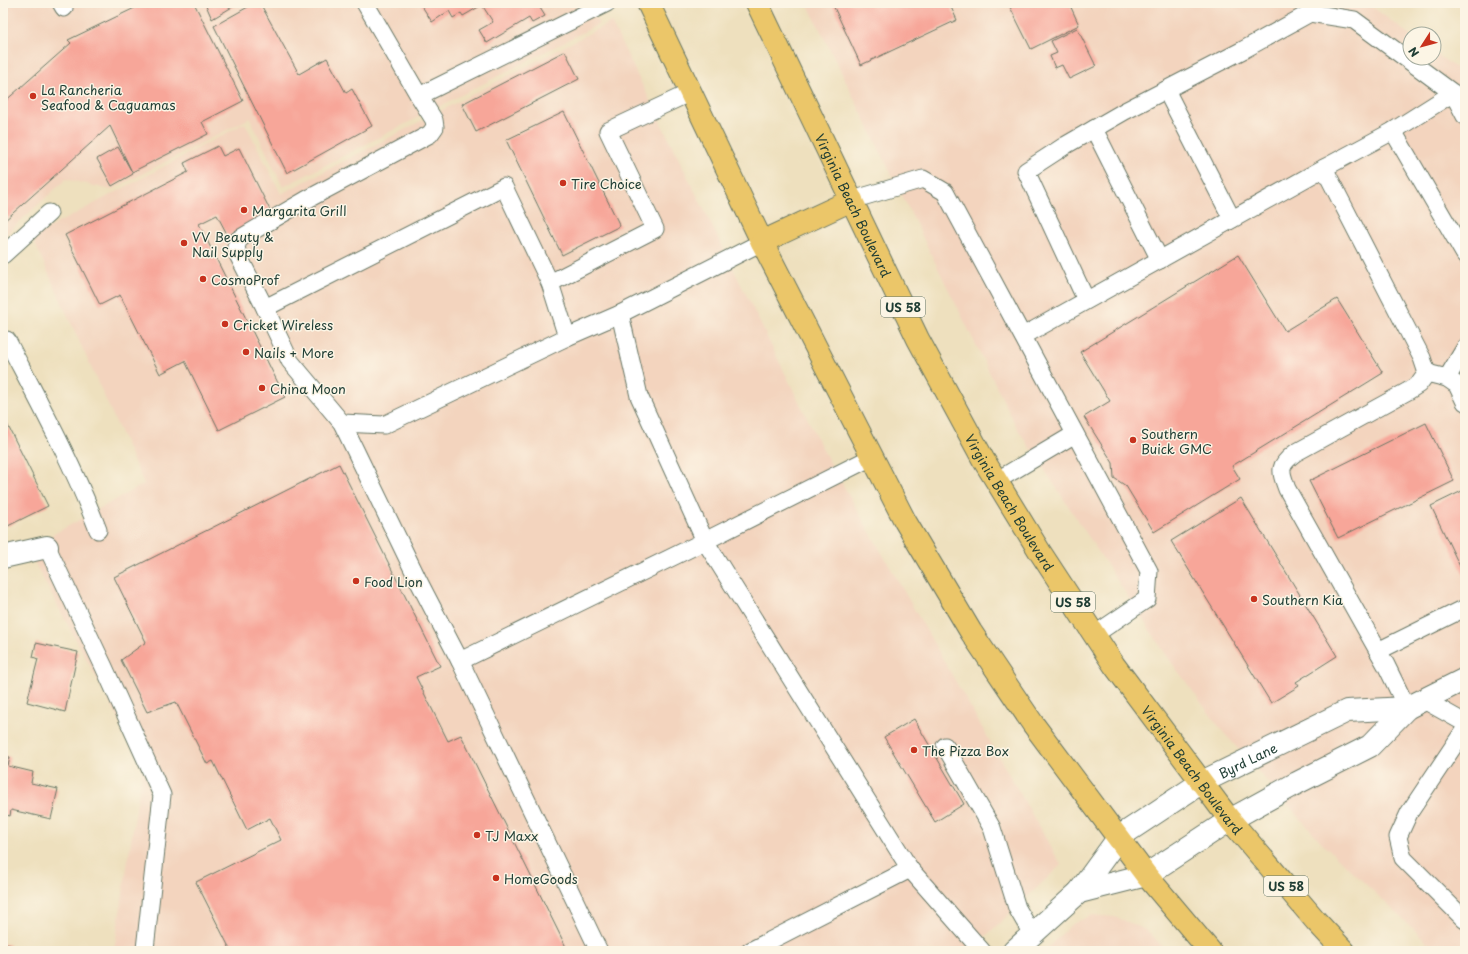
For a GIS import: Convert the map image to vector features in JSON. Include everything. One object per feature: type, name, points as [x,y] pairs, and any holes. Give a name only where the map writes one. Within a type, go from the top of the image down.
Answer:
[{"type":"main road","points":[[648,3],[762,242],[905,521],[971,632],[1033,724],[1119,836],[1146,875],[1210,951]]},
{"type":"main road","name":"Virginia Beach Boulevard","points":[[757,3],[918,340],[996,481],[1040,552],[1114,665],[1230,820],[1316,921],[1344,951]]},
{"type":"main road","points":[[762,242],[852,200]]},
{"type":"street","points":[[3,557],[47,547]]},
{"type":"street","name":"Byrd Lane","points":[[1079,892],[1146,875],[1230,820],[1297,783],[1370,746],[1416,704],[1465,679]]},
{"type":"street","name":"Byrd Lane","points":[[1014,951],[1079,892],[1119,836],[1202,782],[1346,711],[1416,704]]},
{"type":"lane","points":[[365,3],[434,120],[435,127],[430,134],[306,200],[239,239],[236,247],[238,255],[290,361],[342,423],[460,662],[599,951]]},
{"type":"lane","points":[[419,96],[607,3]]},
{"type":"lane","points":[[1086,300],[1026,171],[1094,129],[1310,13],[1354,20],[1453,93],[1465,116]]},
{"type":"lane","points":[[1166,90],[1232,219]]},
{"type":"lane","points":[[550,283],[655,229],[608,131],[691,92]]},
{"type":"lane","points":[[1023,336],[1393,131],[1453,93]]},
{"type":"lane","points":[[1094,129],[1160,260]]},
{"type":"lane","points":[[1393,131],[1465,255]]},
{"type":"lane","points":[[1324,168],[1422,358],[1427,373]]},
{"type":"lane","points":[[852,200],[923,179],[945,192],[1149,571],[1147,599],[1094,634]]},
{"type":"lane","points":[[265,308],[504,187],[550,283],[567,337]]},
{"type":"lane","points":[[3,255],[49,213]]},
{"type":"lane","points":[[342,423],[384,425],[567,337],[620,314],[762,242]]},
{"type":"lane","points":[[620,314],[639,396],[705,542],[910,870],[982,951]]},
{"type":"lane","points":[[6,340],[54,431],[84,493],[98,530]]},
{"type":"lane","points":[[1447,378],[1465,348]]},
{"type":"lane","points":[[1427,373],[1447,378],[1457,385],[1465,402]]},
{"type":"lane","points":[[1427,373],[1419,384],[1408,391],[1295,453],[1284,462],[1281,474],[1287,489],[1378,651],[1416,704],[1465,723]]},
{"type":"lane","points":[[996,481],[1076,434]]},
{"type":"lane","points":[[460,662],[705,542],[872,457]]},
{"type":"lane","points":[[47,547],[104,667],[162,795],[145,948],[146,951]]},
{"type":"lane","points":[[1378,651],[1465,608]]},
{"type":"lane","points":[[1465,729],[1409,813],[1398,837],[1403,858],[1465,920]]},
{"type":"lane","points":[[945,746],[992,828],[1017,908],[1032,934]]},
{"type":"lane","points":[[750,951],[910,870]]},
{"type":"shaded area","points":[[3,3],[587,3],[599,24],[283,187],[250,118],[111,190],[66,179],[3,237]]},
{"type":"shaded area","points":[[807,3],[1367,3],[1402,29],[1402,66],[1442,66],[1442,58],[1465,75],[1465,951],[1437,951],[1324,845],[1223,732],[1169,659],[1017,428]]},
{"type":"shaded area","points":[[611,22],[824,452],[1061,865],[970,951],[114,951],[143,764],[27,549],[144,484],[32,237],[245,123],[281,194]]},
{"type":"shaded area","points":[[1092,915],[1114,917],[1133,924],[1149,932],[1166,951],[1044,951],[1072,924]]},
{"type":"building","points":[[145,3],[194,3],[243,101],[202,122],[208,134],[132,172],[110,126],[3,222],[3,103],[71,43],[68,40]]},
{"type":"building","points":[[205,3],[239,3],[212,19]]},
{"type":"building","points":[[255,3],[260,3],[299,74],[327,58],[346,93],[352,89],[372,126],[287,173],[214,26]]},
{"type":"building","points":[[420,3],[537,3],[545,16],[532,23],[529,18],[487,43],[479,30],[493,22],[482,5],[463,16],[461,13],[453,18],[449,11],[432,22]]},
{"type":"building","points":[[832,3],[949,3],[957,20],[861,65]]},
{"type":"building","points":[[1008,3],[1069,3],[1079,25],[1031,49]]},
{"type":"building","points":[[1077,28],[1096,66],[1069,79],[1062,65],[1055,68],[1050,56],[1057,53],[1051,41]]},
{"type":"building","points":[[565,51],[579,79],[476,132],[462,104]]},
{"type":"building","name":"Tire Choice","points":[[564,112],[620,226],[562,255],[506,140]]},
{"type":"building","points":[[218,146],[223,156],[239,148],[272,214],[228,236],[217,215],[199,224],[285,397],[219,430],[185,361],[160,374],[120,295],[100,305],[65,235],[188,172],[184,163]]},
{"type":"building","points":[[118,147],[133,174],[112,186],[97,159]]},
{"type":"building","points":[[1238,255],[1285,331],[1337,299],[1383,373],[1232,466],[1240,479],[1154,532],[1126,486],[1114,478],[1113,463],[1084,417],[1110,401],[1080,352]]},
{"type":"building","points":[[3,416],[48,506],[8,526],[3,516]]},
{"type":"building","points":[[1426,423],[1454,481],[1338,538],[1309,481]]},
{"type":"building","points":[[339,464],[440,666],[416,677],[448,741],[461,735],[568,951],[231,951],[196,882],[281,840],[270,818],[247,830],[213,761],[207,764],[176,702],[147,712],[121,660],[146,642],[114,577]]},
{"type":"building","points":[[1464,490],[1465,491],[1465,577],[1431,506]]},
{"type":"building","name":"Southern Kia","points":[[1241,498],[1337,656],[1296,682],[1299,686],[1271,703],[1171,541]]},
{"type":"building","points":[[36,643],[78,652],[65,712],[27,702],[38,659],[33,657]]},
{"type":"building","points":[[914,719],[964,804],[935,822],[884,737]]},
{"type":"building","points":[[3,756],[10,757],[8,766],[33,772],[31,783],[58,789],[51,819],[11,810],[10,816],[3,814]]},
{"type":"building","points":[[3,944],[10,945],[9,951],[3,951]]},
{"type":"place","name":"La Rancheria Seafood & Caguamas","points":[[33,96]]},
{"type":"place","name":"Tire Choice","points":[[563,183]]},
{"type":"place","name":"Margarita Grill","points":[[244,210]]},
{"type":"place","name":"VV Beauty & Nail Supply","points":[[184,243]]},
{"type":"place","name":"CosmoProf","points":[[203,279]]},
{"type":"place","name":"Cricket Wireless","points":[[225,324]]},
{"type":"place","name":"Nails + More","points":[[246,352]]},
{"type":"place","name":"China Moon","points":[[262,388]]},
{"type":"place","name":"Southern Buick GMC","points":[[1133,440]]},
{"type":"place","name":"Food Lion","points":[[356,581]]},
{"type":"place","name":"Southern Kia","points":[[1254,599]]},
{"type":"place","name":"The Pizza Box","points":[[914,750]]},
{"type":"place","name":"TJ Maxx","points":[[477,835]]},
{"type":"place","name":"HomeGoods","points":[[496,878]]}]
